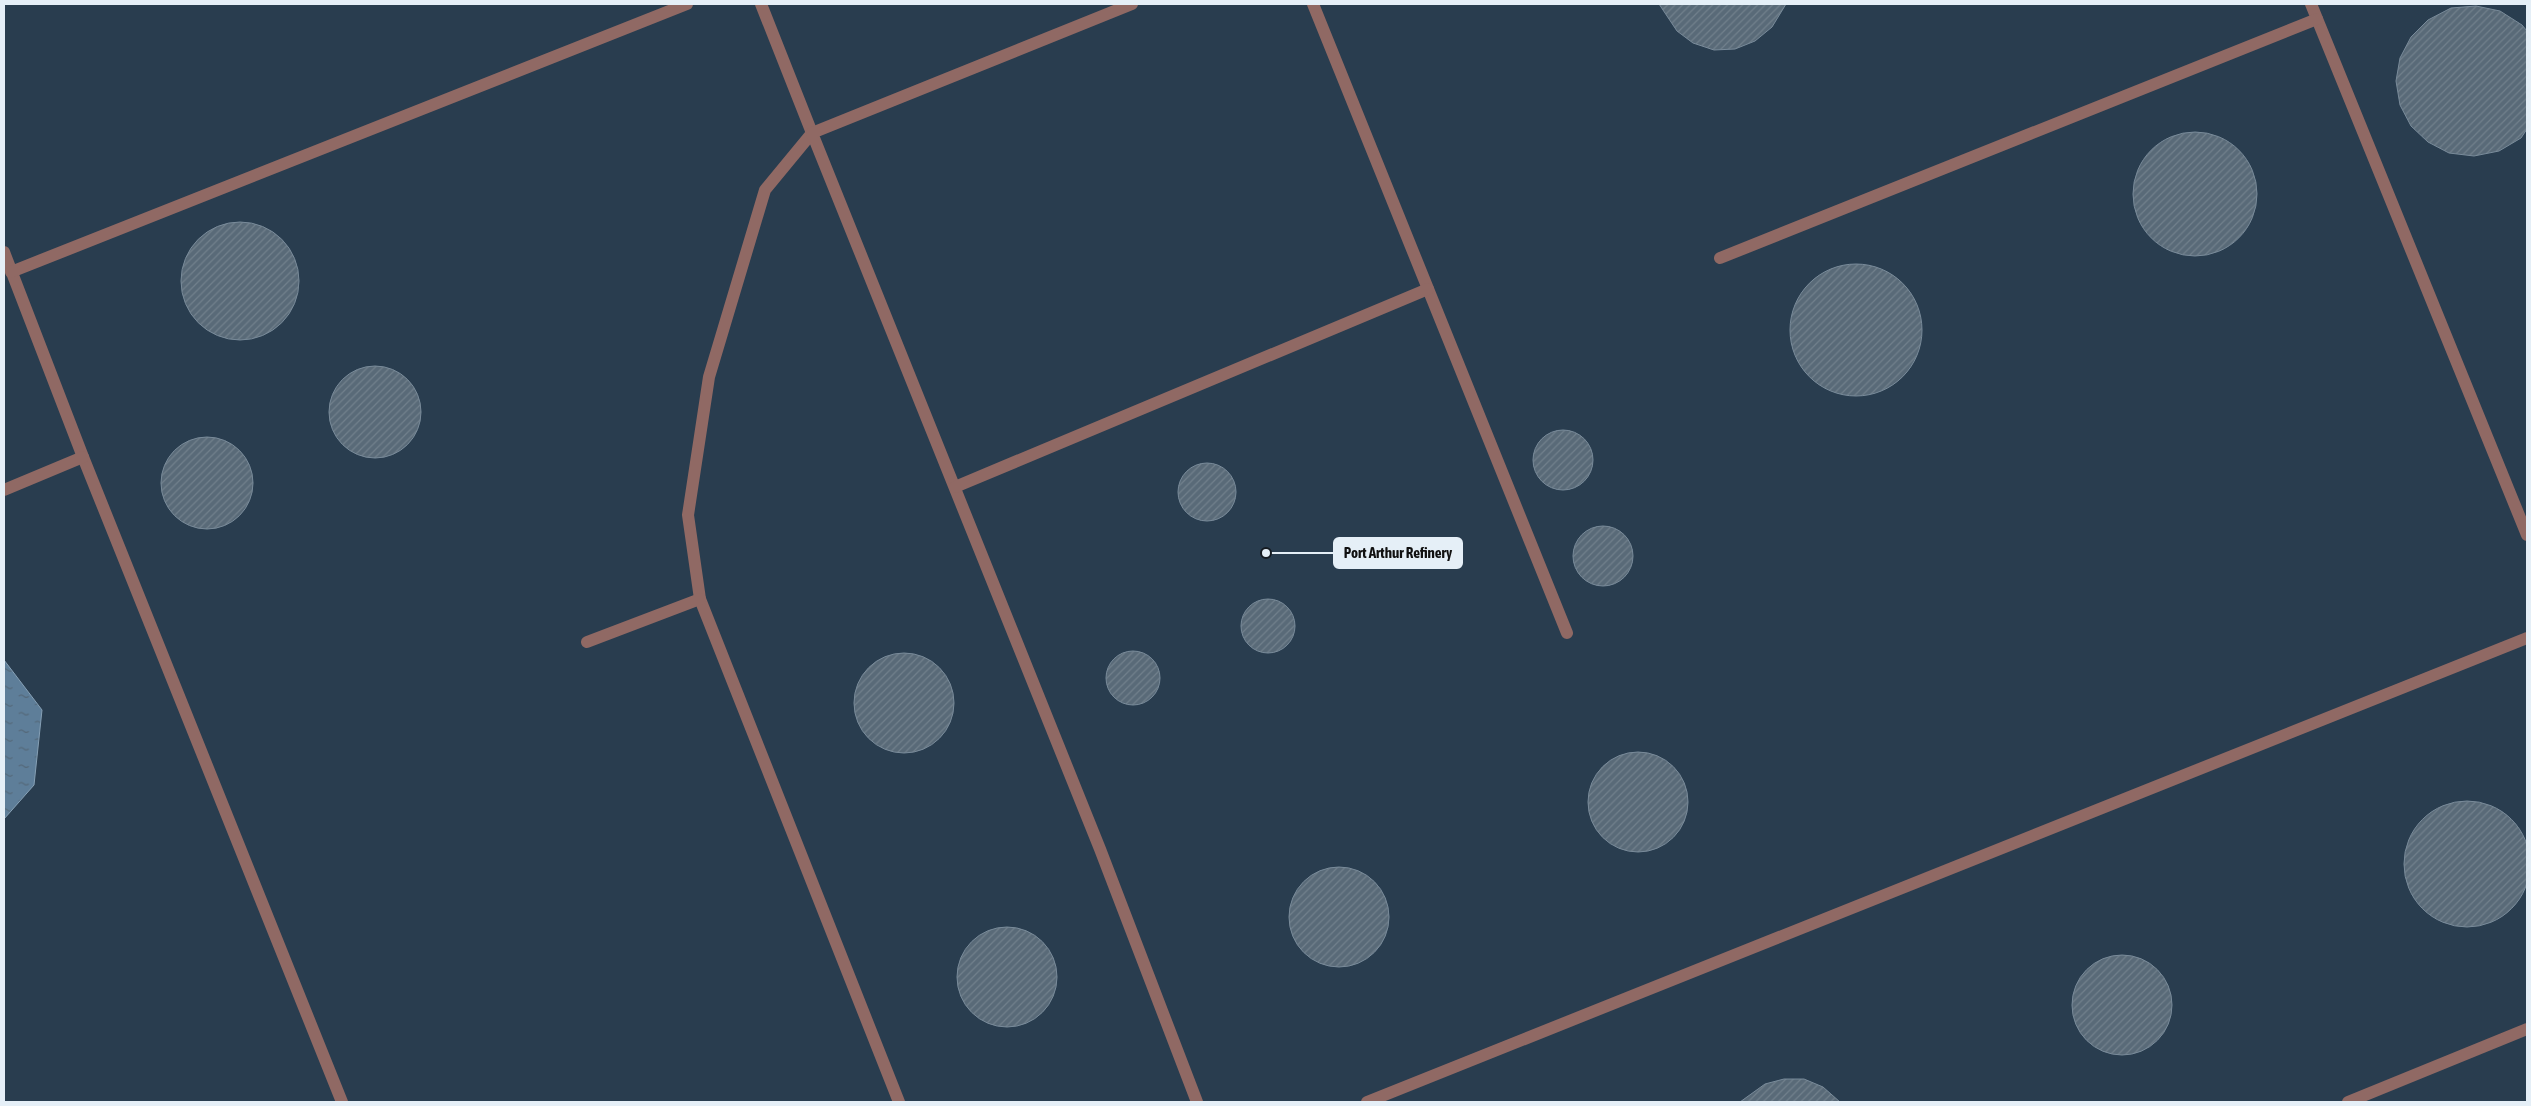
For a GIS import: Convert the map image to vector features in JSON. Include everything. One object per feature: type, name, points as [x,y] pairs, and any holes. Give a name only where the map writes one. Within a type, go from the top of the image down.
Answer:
[{"type":"lane","points":[[11,272],[687,4]]},
{"type":"lane","points":[[761,4],[1100,849],[1197,1102]]},
{"type":"lane","points":[[899,1102],[700,600],[688,515],[709,377],[765,190],[812,133],[1132,4]]},
{"type":"lane","points":[[1313,4],[1567,633]]},
{"type":"lane","points":[[2311,4],[2527,536]]},
{"type":"lane","points":[[1720,258],[2317,19]]},
{"type":"lane","points":[[4,252],[83,457],[342,1102]]},
{"type":"lane","points":[[954,487],[1428,289]]},
{"type":"lane","points":[[4,490],[83,457]]},
{"type":"lane","points":[[587,642],[700,600]]},
{"type":"lane","points":[[1367,1102],[2527,638]]},
{"type":"lane","points":[[2348,1102],[2527,1029]]},
{"type":"shaded area","points":[[4,4],[2527,4],[2527,1102],[4,1102]]},
{"type":"water","points":[[4,660],[42,710],[34,785],[4,819]]},
{"type":"building","points":[[1659,4],[1786,4],[1772,27],[1755,41],[1735,49],[1714,50],[1693,43],[1677,31]]},
{"type":"building","points":[[2476,6],[2500,11],[2522,25],[2527,31],[2527,129],[2521,138],[2499,151],[2474,156],[2449,153],[2428,142],[2411,126],[2400,105],[2396,81],[2400,58],[2411,37],[2428,20],[2451,8]]},
{"type":"building","points":[[2195,132],[2219,137],[2230,142],[2239,150],[2247,159],[2252,170],[2257,194],[2252,218],[2247,229],[2239,238],[2230,246],[2219,251],[2195,256],[2171,251],[2160,246],[2151,238],[2143,229],[2138,218],[2133,194],[2138,170],[2143,159],[2151,150],[2160,142],[2171,137]]},
{"type":"building","points":[[240,222],[262,227],[273,232],[289,248],[294,259],[299,281],[294,303],[289,314],[273,330],[262,335],[240,340],[218,335],[207,330],[191,314],[186,303],[181,281],[186,259],[191,248],[207,232],[218,227]]},
{"type":"building","points":[[1856,264],[1881,269],[1892,275],[1902,284],[1911,294],[1917,305],[1922,330],[1917,355],[1911,366],[1902,376],[1892,385],[1881,391],[1856,396],[1831,391],[1820,385],[1810,376],[1801,366],[1795,355],[1790,330],[1795,305],[1801,294],[1810,284],[1820,275],[1831,269]]},
{"type":"building","points":[[375,366],[392,370],[407,380],[417,395],[421,412],[417,429],[407,444],[392,454],[375,458],[358,454],[343,444],[333,429],[329,412],[333,395],[343,380],[358,370]]},
{"type":"building","points":[[1563,430],[1580,435],[1588,443],[1593,460],[1588,477],[1580,485],[1563,490],[1546,485],[1538,477],[1533,460],[1538,443],[1546,435]]},
{"type":"building","points":[[207,437],[224,441],[239,451],[249,466],[253,483],[249,500],[239,515],[224,525],[207,529],[190,525],[175,515],[165,500],[161,483],[165,466],[175,451],[190,441]]},
{"type":"building","points":[[1201,463],[1213,463],[1228,471],[1236,486],[1236,498],[1228,513],[1213,521],[1201,521],[1186,513],[1178,498],[1178,486],[1186,471]]},
{"type":"building","points":[[1603,526],[1619,531],[1624,535],[1628,540],[1633,556],[1628,572],[1624,577],[1619,581],[1603,586],[1587,581],[1582,577],[1578,572],[1573,556],[1578,540],[1582,535],[1587,531]]},
{"type":"building","points":[[1263,599],[1273,599],[1287,607],[1293,616],[1295,626],[1293,636],[1287,645],[1273,653],[1263,653],[1253,648],[1246,641],[1241,631],[1241,621],[1246,611],[1253,604]]},
{"type":"building","points":[[1133,651],[1143,653],[1152,659],[1158,668],[1160,678],[1158,688],[1152,697],[1143,703],[1133,705],[1123,703],[1114,697],[1108,688],[1106,678],[1108,668],[1114,659],[1123,653]]},
{"type":"building","points":[[904,653],[914,654],[932,661],[946,675],[953,693],[953,713],[946,731],[932,745],[914,752],[904,753],[894,752],[876,745],[862,731],[855,713],[854,703],[855,693],[862,675],[876,661],[894,654]]},
{"type":"building","points":[[1638,752],[1648,753],[1666,760],[1680,774],[1687,792],[1687,812],[1680,830],[1666,844],[1648,851],[1638,852],[1628,851],[1610,844],[1596,830],[1589,812],[1588,802],[1589,792],[1596,774],[1610,760],[1628,753]]},
{"type":"building","points":[[2467,801],[2491,806],[2511,820],[2525,840],[2530,864],[2525,888],[2511,908],[2491,922],[2467,927],[2443,922],[2423,908],[2409,888],[2404,864],[2409,840],[2423,820],[2443,806]]},
{"type":"building","points":[[1339,867],[1349,868],[1367,875],[1381,889],[1388,907],[1388,927],[1381,945],[1367,959],[1349,966],[1339,967],[1329,966],[1311,959],[1297,945],[1290,927],[1289,917],[1290,907],[1297,889],[1311,875],[1329,868]]},
{"type":"building","points":[[1007,927],[1017,928],[1035,935],[1049,949],[1056,967],[1056,987],[1049,1005],[1035,1019],[1017,1026],[1007,1027],[997,1026],[979,1019],[965,1005],[958,987],[957,977],[958,967],[965,949],[979,935],[997,928]]},
{"type":"building","points":[[2122,955],[2132,956],[2150,963],[2164,977],[2171,995],[2171,1015],[2164,1033],[2150,1047],[2132,1054],[2122,1055],[2112,1054],[2094,1047],[2080,1033],[2073,1015],[2072,1005],[2073,995],[2080,977],[2094,963],[2112,956]]},
{"type":"building","points":[[1784,1079],[1804,1079],[1823,1087],[1840,1102],[1740,1102],[1765,1084]]},
{"type":"place","name":"Port Arthur Refinery","points":[[1266,553]]}]
